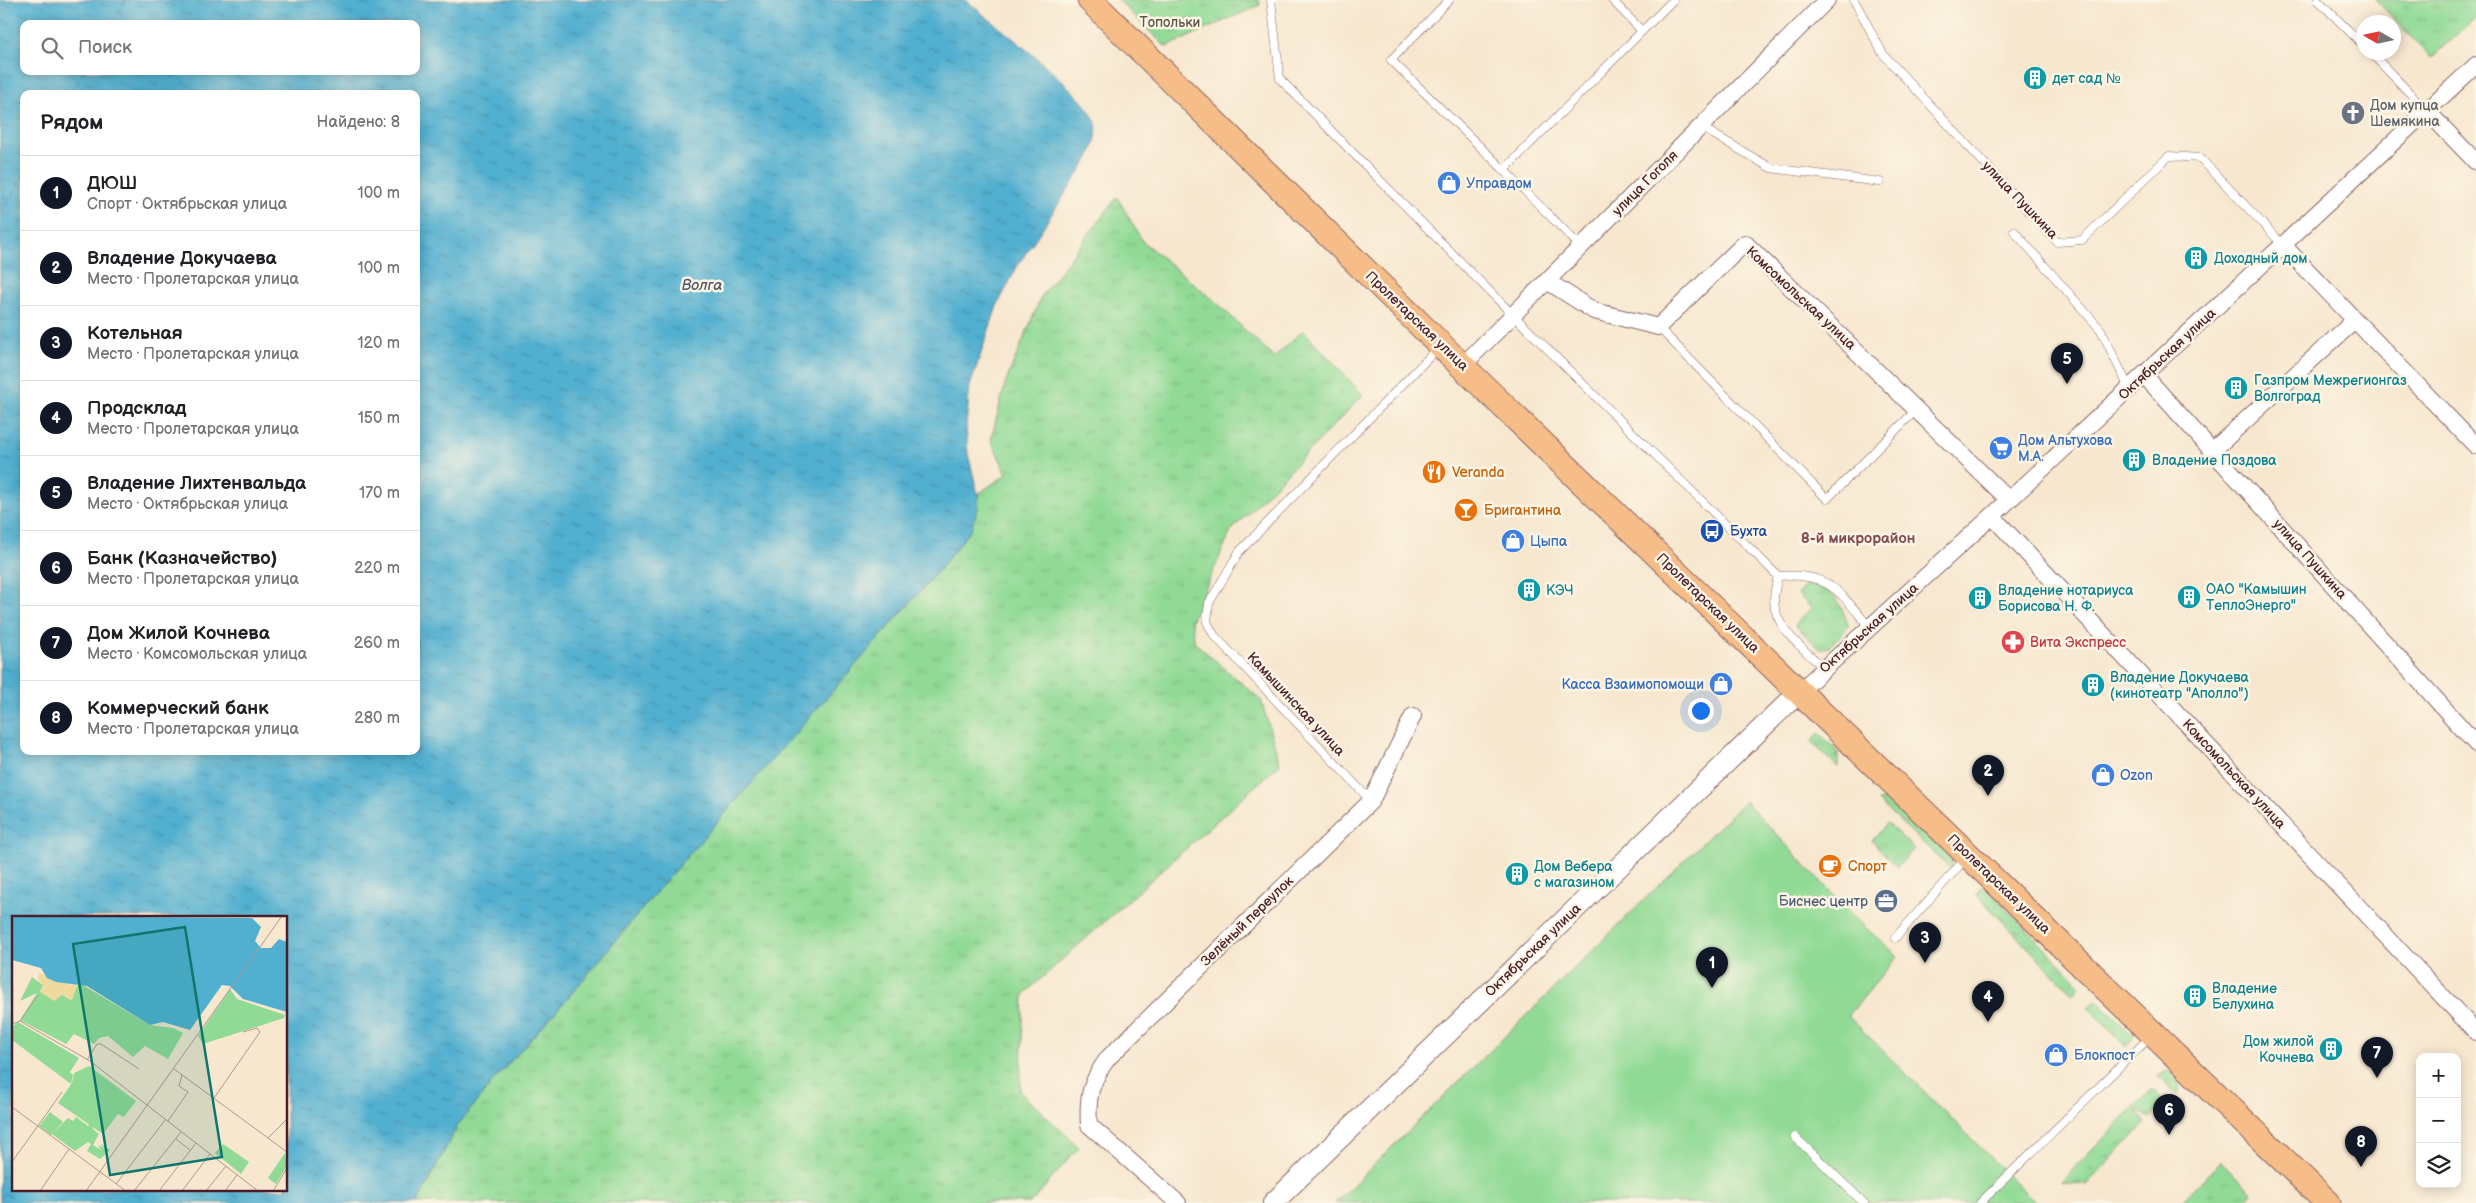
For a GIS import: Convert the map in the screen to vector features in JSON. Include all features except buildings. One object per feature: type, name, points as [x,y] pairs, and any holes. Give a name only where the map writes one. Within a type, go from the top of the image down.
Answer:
[{"type":"main road","name":"Пролетарская улица","points":[[1090,0],[1441,346],[1969,854],[2328,1203]]},
{"type":"street","name":"улица Гоголя","points":[[1462,366],[1827,0]]},
{"type":"street","name":"Октябрьская улица","points":[[1273,1203],[1800,691],[1992,516],[2476,65]]},
{"type":"street","points":[[2427,111],[2476,162]]},
{"type":"street","name":"Комсомольская улица","points":[[1658,327],[1745,243],[1918,409],[2009,500]]},
{"type":"street","points":[[2283,245],[2476,446]]},
{"type":"street","points":[[1547,281],[1594,311],[1658,327]]},
{"type":"street","points":[[2212,451],[2355,320]]},
{"type":"street","name":"улица Пушкина","points":[[2144,375],[2476,744]]},
{"type":"street","name":"Комсомольская улица","points":[[1992,516],[2476,1032]]},
{"type":"street","name":"Зелёный переулок","points":[[1178,1203],[1089,1125],[1088,1101],[1095,1076],[1108,1058],[1371,801],[1413,716]]},
{"type":"lane","points":[[1271,0],[1280,79],[1513,315],[1778,576]]},
{"type":"lane","points":[[1449,0],[1391,60],[1581,247]]},
{"type":"lane","points":[[1612,0],[1642,31]]},
{"type":"lane","points":[[1504,170],[1674,0]]},
{"type":"lane","name":"улица Пушкина","points":[[1854,0],[1883,54],[2057,242],[2082,240],[2169,156],[2200,158],[2283,245]]},
{"type":"lane","points":[[2318,0],[2356,38]]},
{"type":"lane","points":[[2378,60],[2427,111]]},
{"type":"lane","points":[[1701,127],[1771,168],[1880,182]]},
{"type":"lane","points":[[2014,230],[2101,330],[2129,388]]},
{"type":"lane","points":[[1658,327],[1827,499],[1918,409]]},
{"type":"lane","name":"Камышинская улица","points":[[1371,801],[1214,635],[1207,622],[1208,603],[1239,552],[1441,346]]},
{"type":"lane","points":[[1778,576],[1799,574],[1822,580],[1839,591],[1870,628]]},
{"type":"lane","points":[[1778,576],[1774,601],[1779,620],[1790,636],[1825,669]]},
{"type":"lane","points":[[1895,938],[1969,854]]},
{"type":"lane","points":[[1980,1203],[2153,1033]]},
{"type":"lane","points":[[1795,1138],[1864,1203]]},
{"type":"green space","name":"Топольки","points":[[1118,0],[1259,0],[1260,5],[1166,47]]},
{"type":"green space","points":[[2376,0],[2476,0],[2476,17],[2431,58],[2401,26],[2401,15],[2390,15]]},
{"type":"green space","points":[[1117,197],[1143,242],[1216,302],[1274,358],[1303,330],[1363,395],[1231,531],[1191,621],[1195,643],[1261,700],[1280,764],[1024,994],[1020,1092],[1079,1147],[1031,1203],[417,1203],[458,1125],[494,1080],[566,1000],[668,878],[960,544],[975,516],[978,494],[1007,474],[991,440],[1006,381],[1042,295]]},
{"type":"green space","points":[[1805,585],[1823,589],[1835,597],[1846,618],[1849,627],[1829,647],[1820,649],[1795,625],[1811,608],[1798,594]]},
{"type":"green space","points":[[1819,733],[1838,752],[1838,767],[1811,742]]},
{"type":"green space","points":[[1892,799],[1951,856],[1952,870],[1878,801]]},
{"type":"green space","points":[[1745,801],[1857,920],[1898,956],[1848,1016],[2036,1203],[1335,1203]]},
{"type":"green space","points":[[1887,823],[1914,849],[1897,867],[1872,841]]},
{"type":"green space","points":[[1983,885],[2081,985],[2073,994],[1977,895]]},
{"type":"green space","points":[[2098,1000],[2134,1037],[2126,1047],[2088,1007]]},
{"type":"green space","points":[[2167,1071],[2174,1075],[2181,1085],[2178,1095],[2158,1076]]},
{"type":"green space","points":[[2152,1089],[2165,1103],[2150,1118],[2135,1110],[2145,1123],[2086,1185],[2061,1182]]},
{"type":"green space","points":[[2221,1161],[2252,1193],[2243,1203],[2180,1203]]},
{"type":"water","name":"Волга","points":[[0,0],[966,0],[1077,95],[1090,111],[1097,128],[1094,146],[1089,158],[1018,265],[997,306],[970,386],[966,426],[968,454],[978,494],[978,508],[971,529],[939,570],[668,878],[566,1000],[494,1080],[458,1125],[417,1203],[0,1203]]},
{"type":"ferry route","points":[[114,20],[126,0]]},
{"type":"ferry route","points":[[73,90],[82,75]]},
{"type":"ferry route","points":[[0,215],[20,181]]},
{"type":"place","name":"дет сад №","points":[[2035,78]]},
{"type":"place","name":"Дом купца Шемякина","points":[[2353,113]]},
{"type":"place","name":"Управдом","points":[[1449,183]]},
{"type":"place","name":"Доходный дом","points":[[2196,258]]},
{"type":"place","name":"Владение Лихтенвальда","points":[[2067,384]]},
{"type":"place","name":"Газпром Межрегионгаз Волгоград","points":[[2236,388]]},
{"type":"place","name":"Дом Альтухова М.А.","points":[[2001,448]]},
{"type":"place","name":"Владение Поздова","points":[[2134,460]]},
{"type":"place","name":"Veranda","points":[[1434,472]]},
{"type":"place","name":"Бригантина","points":[[1466,510]]},
{"type":"place","name":"Бухта","points":[[1712,531]]},
{"type":"place","name":"Цыпа","points":[[1513,541]]},
{"type":"place","name":"КЭЧ","points":[[1529,590]]},
{"type":"place","name":"ОАО \"Камышин ТеплоЭнерго\"","points":[[2189,597]]},
{"type":"place","name":"Владение нотариуса Борисова Н. Ф.","points":[[1980,598]]},
{"type":"place","name":"Вита Экспресс","points":[[2013,642]]},
{"type":"place","name":"Касса Взаимопомощи","points":[[1721,684]]},
{"type":"place","name":"Владение Докучаева (кинотеатр \"Аполло\")","points":[[2093,685]]},
{"type":"place","name":"Ozon","points":[[2103,775]]},
{"type":"place","name":"Владение Докучаева","points":[[1988,796]]},
{"type":"place","name":"Спорт","points":[[1830,866]]},
{"type":"place","name":"Дом Вебера с магазином","points":[[1517,874]]},
{"type":"place","name":"Биснес центр","points":[[1886,901]]},
{"type":"place","name":"Котельная","points":[[1925,963]]},
{"type":"place","name":"ДЮШ","points":[[1712,988]]},
{"type":"place","name":"Владение Белухина","points":[[2195,996]]},
{"type":"place","name":"Продсклад","points":[[1988,1022]]},
{"type":"place","name":"Дом жилой Кочнева","points":[[2331,1049]]},
{"type":"place","name":"Блокпост","points":[[2056,1055]]},
{"type":"place","name":"Дом Жилой Кочнева","points":[[2377,1078]]},
{"type":"place","name":"Банк (Казначейство)","points":[[2169,1135]]},
{"type":"place","name":"Коммерческий банк","points":[[2361,1167]]},
{"type":"district","name":"8-й микрорайон","points":[[1858,538]]}]
